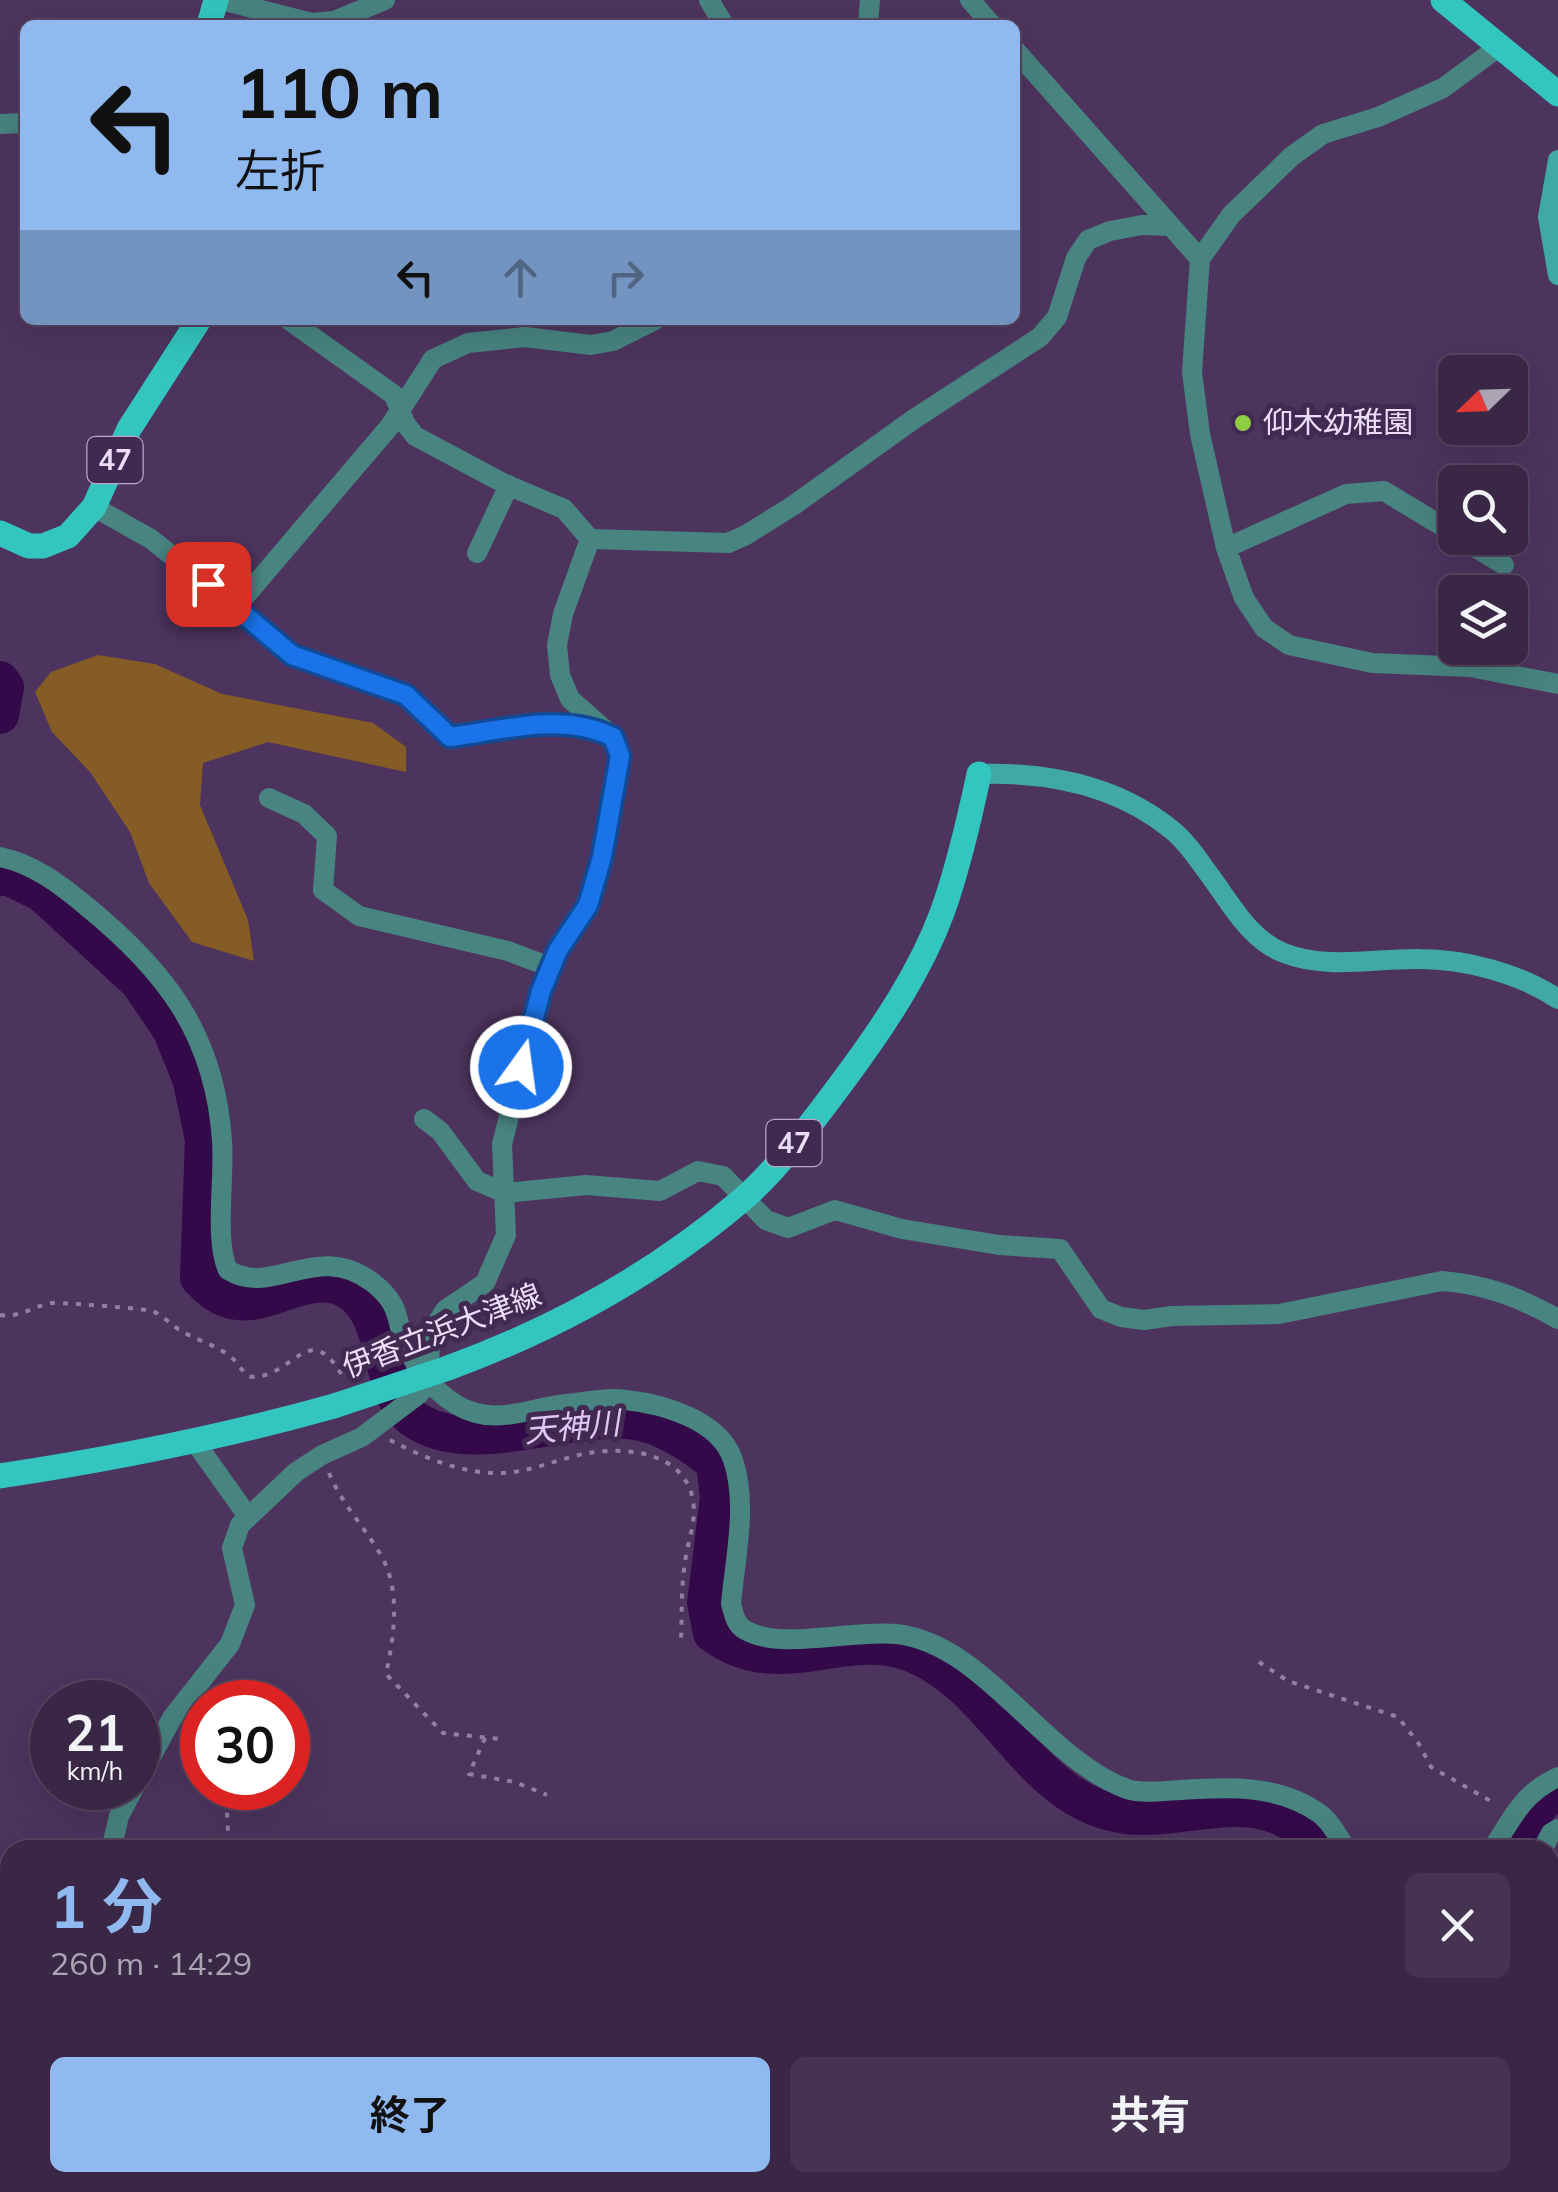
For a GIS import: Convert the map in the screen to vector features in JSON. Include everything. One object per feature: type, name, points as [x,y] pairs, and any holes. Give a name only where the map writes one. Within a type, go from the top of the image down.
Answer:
[{"type":"main road","points":[[1442,0],[1558,94]]},
{"type":"main road","name":"47","points":[[0,532],[30,546],[43,546],[68,536],[94,506],[129,429],[196,325]]},
{"type":"main road","name":"伊香立浜大津線","points":[[0,1476],[195,1442],[341,1396],[432,1380],[571,1316],[654,1267],[746,1197],[813,1120],[871,1043],[905,989],[941,916],[979,774]]},
{"type":"street","points":[[218,0],[296,20]]},
{"type":"street","points":[[970,0],[988,20]]},
{"type":"street","points":[[339,20],[380,11]]},
{"type":"street","points":[[1500,46],[1443,88],[1378,117],[1323,134],[1292,156],[1231,215],[1200,258],[1192,372],[1200,434],[1226,548],[1244,598],[1264,628],[1288,646],[1372,664],[1470,667],[1558,684]]},
{"type":"street","points":[[1020,56],[1200,258]]},
{"type":"street","points":[[1558,160],[1548,217],[1558,275]]},
{"type":"street","points":[[296,325],[394,395],[415,436],[509,486],[564,509],[590,539],[728,543],[794,506],[914,419],[1040,336],[1056,317],[1076,258],[1088,240],[1142,225],[1171,226]]},
{"type":"street","points":[[236,607],[390,426],[434,359],[468,344],[524,337],[592,345],[612,341],[645,325]]},
{"type":"street","points":[[477,553],[509,486]]},
{"type":"street","points":[[1226,548],[1346,494],[1384,491],[1438,524]]},
{"type":"street","points":[[94,506],[151,539],[292,655],[406,695],[450,737],[561,723],[590,726],[613,737]]},
{"type":"street","points":[[432,1380],[430,1335],[445,1310],[485,1283],[506,1235],[502,1144],[541,991],[558,950],[588,905],[602,857],[620,756],[613,737],[570,699],[560,675],[556,645],[590,539]]},
{"type":"street","points":[[1489,555],[1504,564]]},
{"type":"street","points":[[979,774],[1016,772],[1063,778],[1124,799],[1174,831],[1242,922],[1282,953],[1350,962],[1421,958],[1448,961],[1494,971],[1558,1000]]},
{"type":"street","points":[[269,798],[304,814],[326,836],[323,890],[359,916],[508,951],[550,968]]},
{"type":"street","points":[[0,857],[35,870],[71,894],[141,954],[178,999],[204,1054],[218,1107],[223,1146],[222,1248],[228,1270],[246,1279],[324,1264],[358,1274],[384,1292],[394,1307],[410,1354],[447,1400],[477,1414],[508,1415],[561,1404],[622,1399],[665,1407],[694,1419],[718,1437],[733,1458],[739,1495],[732,1604],[736,1621],[746,1630],[800,1638],[865,1632],[900,1634],[925,1641],[987,1681],[1064,1750],[1130,1790],[1223,1787],[1266,1792],[1321,1814],[1340,1840]]},
{"type":"street","points":[[424,1119],[440,1132],[477,1181],[504,1192],[586,1185],[660,1191],[698,1172],[723,1176],[766,1220],[788,1228],[835,1210],[902,1228],[999,1246],[1060,1249],[1101,1309],[1121,1317],[1144,1320],[1279,1314],[1442,1280],[1468,1282],[1506,1293],[1558,1319]]},
{"type":"street","points":[[160,1740],[172,1718],[230,1644],[245,1605],[232,1548],[240,1524],[296,1472],[322,1454],[372,1430],[432,1380]]},
{"type":"street","points":[[195,1442],[248,1516]]},
{"type":"street","points":[[1498,1840],[1536,1787],[1558,1777]]},
{"type":"street","points":[[113,1840],[122,1810]]},
{"type":"path","points":[[0,1315],[14,1317],[52,1303],[154,1311],[178,1329],[232,1358],[248,1376],[256,1377],[304,1351],[319,1351],[332,1357],[341,1396]]},
{"type":"path","points":[[372,1430],[434,1460],[497,1474],[588,1453],[619,1450],[652,1455],[675,1465],[689,1486],[694,1510],[684,1568],[681,1639]]},
{"type":"path","points":[[322,1454],[340,1500],[382,1555],[391,1584],[394,1626],[386,1674],[443,1733],[499,1739]]},
{"type":"path","points":[[1259,1662],[1288,1681],[1398,1717],[1420,1744],[1430,1766],[1499,1806],[1521,1804]]},
{"type":"path","points":[[172,1718],[180,1729]]},
{"type":"path","points":[[485,1738],[469,1774],[515,1782],[547,1795]]},
{"type":"path","points":[[227,1810],[228,1840]]},
{"type":"shaded area","points":[[98,655],[155,664],[222,694],[373,723],[406,747],[406,772],[268,742],[203,763],[200,805],[248,920],[254,961],[192,942],[149,883],[130,832],[90,772],[52,732],[35,692],[51,672]]},
{"type":"waterway","name":"天神川","points":[[0,680],[5,687],[0,715]]},
{"type":"waterway","name":"天神川","points":[[0,877],[9,877],[42,893],[139,982],[171,1029],[191,1078],[204,1139],[199,1278],[212,1290],[231,1300],[250,1301],[320,1284],[348,1290],[371,1317],[400,1405],[411,1417],[434,1429],[461,1435],[490,1435],[580,1422],[635,1421],[667,1432],[698,1450],[715,1463],[719,1497],[706,1603],[712,1633],[737,1647],[787,1655],[861,1646],[911,1653],[941,1669],[968,1691],[1039,1768],[1065,1790],[1093,1806],[1127,1815],[1152,1816],[1254,1809],[1278,1815],[1310,1840]]},
{"type":"waterway","name":"天神川","points":[[1520,1840],[1540,1804],[1558,1790]]},
{"type":"place","name":"仰木幼稚園","points":[[1243,423]]},
{"type":"route","points":[[208,584],[292,655],[406,695],[450,737],[561,723],[590,726],[613,737],[620,756],[602,857],[588,905],[558,950],[541,991],[521,1067]]}]
